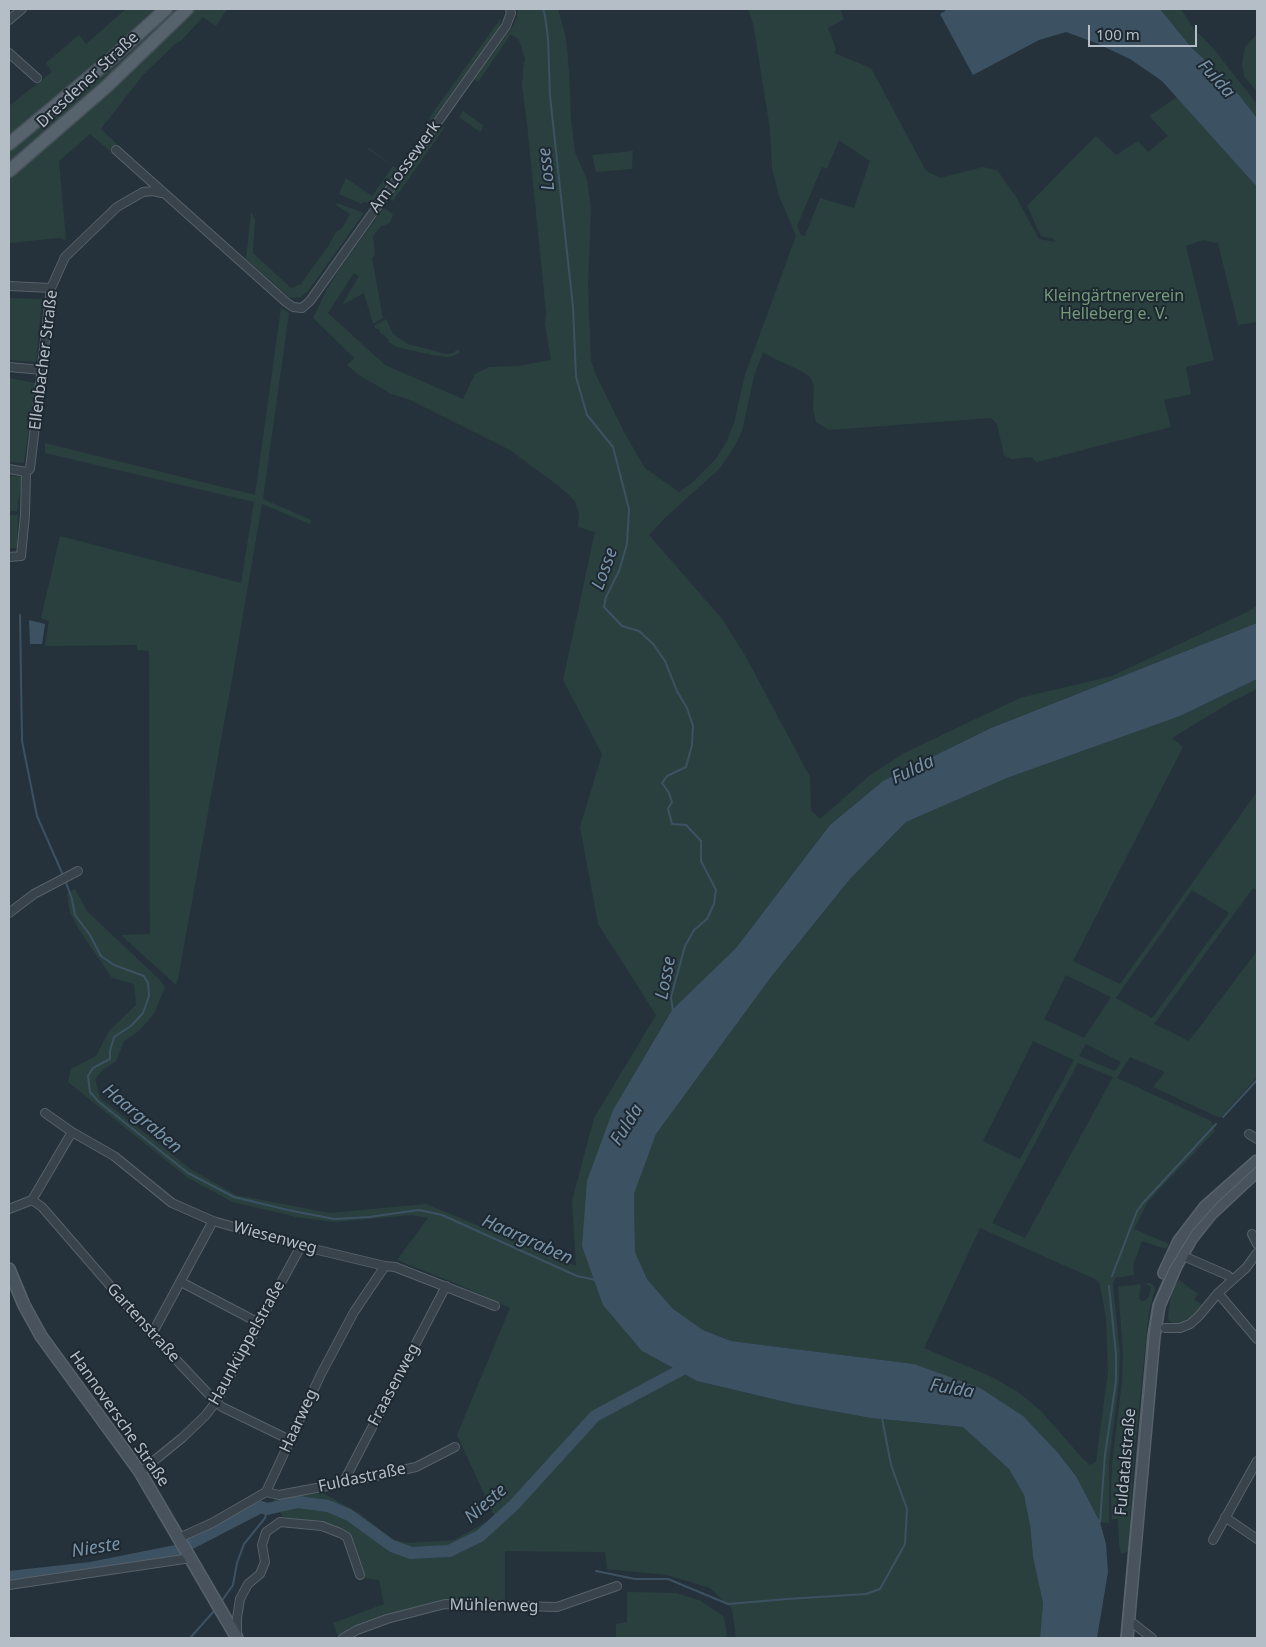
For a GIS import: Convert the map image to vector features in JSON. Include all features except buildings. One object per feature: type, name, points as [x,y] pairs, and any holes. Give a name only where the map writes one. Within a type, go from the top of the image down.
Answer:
[{"type":"main road","name":"Dresdener Straße","points":[[9,144],[111,59],[166,9]]},
{"type":"main road","name":"Dresdener Straße","points":[[9,172],[106,87],[187,9]]},
{"type":"main road","name":"Fuldatalstraße","points":[[1164,1290],[1166,1270],[1179,1241],[1189,1227],[1222,1190],[1257,1161]]},
{"type":"main road","name":"Fuldatalstraße","points":[[1127,1638],[1158,1306],[1182,1253],[1201,1226],[1226,1199],[1257,1171]]},
{"type":"main road","name":"Hannoversche Straße","points":[[9,1269],[24,1305],[41,1336],[140,1472],[237,1638]]},
{"type":"street","points":[[9,20],[22,9]]},
{"type":"street","name":"Am Lossewerk","points":[[164,193],[286,302],[293,307],[302,308],[310,301],[506,26],[511,13],[510,9]]},
{"type":"street","points":[[9,53],[37,78]]},
{"type":"street","points":[[116,150],[164,193]]},
{"type":"street","name":"Ellenbacher Straße","points":[[9,557],[21,556],[25,515],[26,472],[30,469],[51,288],[65,258],[117,207],[143,192],[164,193]]},
{"type":"street","points":[[9,286],[51,288]]},
{"type":"street","points":[[9,367],[42,370]]},
{"type":"street","points":[[9,469],[26,472]]},
{"type":"street","points":[[9,913],[34,894],[75,873]]},
{"type":"street","name":"Wiesenweg","points":[[45,1113],[72,1132],[114,1156],[172,1202],[212,1221],[301,1246],[396,1267],[495,1306]]},
{"type":"street","points":[[9,1210],[32,1200],[72,1132]]},
{"type":"street","points":[[1249,1134],[1257,1139]]},
{"type":"street","name":"Gartenstraße","points":[[32,1200],[42,1207],[152,1334],[216,1402],[222,1407],[290,1440]]},
{"type":"street","points":[[152,1334],[212,1221]]},
{"type":"street","points":[[1252,1234],[1257,1244]]},
{"type":"street","name":"Haunküppelstraße","points":[[140,1472],[182,1438],[205,1416],[216,1402],[301,1246]]},
{"type":"street","points":[[1165,1328],[1180,1328],[1190,1324],[1232,1279],[1246,1268],[1257,1253]]},
{"type":"street","points":[[1188,1258],[1232,1279]]},
{"type":"street","name":"Haarweg","points":[[266,1492],[321,1374],[354,1312],[385,1266]]},
{"type":"street","points":[[181,1282],[259,1323]]},
{"type":"street","name":"Fraasenweg","points":[[342,1483],[446,1286]]},
{"type":"street","points":[[1218,1293],[1257,1339]]},
{"type":"street","name":"Fuldastraße","points":[[266,1492],[280,1495],[416,1467],[455,1447]]},
{"type":"street","points":[[1213,1540],[1257,1461]]},
{"type":"street","points":[[180,1540],[266,1492]]},
{"type":"street","points":[[1226,1517],[1257,1539]]},
{"type":"street","points":[[237,1638],[237,1618],[240,1599],[248,1584],[260,1574],[266,1562],[262,1545],[266,1532],[280,1522],[322,1526],[340,1533],[346,1537],[360,1575]]},
{"type":"street","points":[[9,1585],[190,1556]]},
{"type":"street","name":"Mühlenweg","points":[[343,1638],[357,1630],[387,1619],[445,1604],[557,1607],[617,1586]]},
{"type":"street","points":[[1128,1623],[1134,1624],[1152,1638]]},
{"type":"street","points":[[357,1630],[361,1638]]},
{"type":"green space","points":[[126,9],[159,9],[9,138],[9,106],[52,72],[46,63],[79,35],[86,44]]},
{"type":"green space","points":[[174,9],[179,9],[77,106],[9,164],[9,151],[95,80]]},
{"type":"green space","points":[[195,9],[227,9],[216,26],[203,17],[182,40],[175,44],[142,76],[101,129],[117,144],[110,151],[90,134],[59,161],[66,240],[59,238],[9,243],[9,179],[85,114]]},
{"type":"green space","name":"Kleingärtnerverein Helleberg e. V.","points":[[518,9],[558,9],[566,38],[575,152],[587,180],[591,208],[588,284],[591,361],[625,434],[645,468],[679,492],[692,483],[716,459],[727,441],[734,423],[745,375],[796,236],[779,196],[772,168],[770,129],[753,23],[748,9],[840,9],[844,19],[828,28],[836,49],[834,53],[871,68],[926,171],[940,178],[983,167],[997,170],[1016,197],[1039,239],[1056,242],[1054,239],[1041,236],[1027,206],[1096,136],[1116,155],[1138,141],[1148,152],[1168,136],[1149,116],[1177,97],[1257,187],[1257,322],[1238,325],[1218,243],[1203,240],[1186,246],[1214,360],[1186,367],[1191,394],[1164,400],[1171,427],[1037,462],[1031,457],[1011,459],[1004,455],[997,424],[991,418],[829,430],[816,422],[813,410],[814,385],[810,377],[763,352],[754,376],[742,431],[733,449],[719,469],[649,535],[722,619],[746,657],[810,777],[811,810],[820,819],[869,776],[904,753],[1020,698],[1112,676],[1257,606],[1257,623],[991,728],[883,781],[830,825],[736,948],[672,1010],[613,1110],[642,1351],[697,1381],[794,1404],[871,1418],[963,1427],[1009,1469],[1024,1495],[1030,1525],[1033,1557],[1043,1603],[1040,1638],[736,1638],[732,1609],[710,1588],[667,1575],[607,1569],[605,1552],[505,1551],[505,1602],[446,1601],[366,1621],[338,1636],[333,1623],[384,1604],[379,1580],[362,1578],[354,1546],[322,1523],[283,1517],[273,1499],[323,1493],[360,1514],[392,1539],[408,1543],[454,1540],[495,1517],[457,1435],[510,1308],[455,1283],[397,1260],[428,1218],[412,1215],[334,1222],[296,1217],[233,1202],[188,1178],[68,1082],[71,1069],[96,1056],[109,1031],[136,1005],[134,984],[112,978],[70,913],[67,893],[75,889],[87,911],[160,980],[165,987],[155,1012],[139,1031],[124,1041],[116,1061],[104,1069],[95,1079],[100,1098],[192,1170],[236,1195],[330,1213],[426,1204],[576,1266],[572,1201],[594,1118],[656,1015],[598,924],[580,827],[602,754],[563,680],[595,532],[578,527],[579,513],[575,501],[560,487],[510,450],[408,399],[391,394],[359,375],[347,365],[354,358],[313,318],[327,289],[341,267],[383,209],[386,209],[393,214],[390,223],[381,226],[373,236],[375,255],[372,258],[383,318],[373,324],[364,293],[342,305],[359,276],[354,273],[328,313],[385,365],[463,399],[475,374],[489,367],[519,366],[551,360],[545,324],[546,312],[522,86],[525,59],[519,40],[511,34],[478,82],[474,79],[516,20]],"holes":[[[839,140],[870,161],[854,208],[820,198],[805,236],[801,235],[797,226],[822,167],[827,169]]]},
{"type":"green space","points":[[1160,9],[1181,9],[1194,29],[1212,47],[1257,104],[1257,118],[1231,85],[1191,47]]},
{"type":"green space","points":[[501,18],[499,28],[430,121],[429,118]]},
{"type":"green space","points":[[1257,34],[1257,92],[1244,76],[1242,63],[1245,47]]},
{"type":"green space","points":[[463,111],[484,126],[480,132],[459,117]]},
{"type":"green space","points":[[441,126],[445,127],[393,201],[391,200],[391,194]]},
{"type":"green space","points":[[369,148],[393,166],[368,149]]},
{"type":"green space","points":[[633,151],[632,169],[596,172],[592,155]]},
{"type":"green space","points":[[393,166],[397,169],[370,203],[363,202],[362,204],[339,194],[346,178],[372,196]]},
{"type":"green space","points":[[337,203],[364,213],[308,291],[301,297],[289,297],[246,259],[251,211],[255,220],[253,253],[291,288],[301,284],[350,214],[336,205]]},
{"type":"green space","points":[[9,298],[42,299],[36,362],[9,360]]},
{"type":"green space","points":[[281,308],[289,313],[263,499],[311,520],[310,524],[262,504],[176,985],[121,935],[150,934],[149,651],[137,650],[137,645],[45,646],[49,621],[41,618],[60,536],[241,583],[254,502],[45,453],[45,443],[255,495]]},
{"type":"green space","points":[[386,319],[393,334],[408,344],[446,354],[453,353],[458,349],[460,352],[454,356],[447,357],[397,347],[388,342],[389,340],[374,326]]},
{"type":"green space","points":[[9,378],[35,383],[24,463],[9,462]]},
{"type":"green space","points":[[11,476],[22,477],[17,511],[9,511]]},
{"type":"green space","points":[[9,515],[18,515],[17,548],[9,548]]},
{"type":"green space","points":[[1257,679],[1257,689],[1231,702],[1172,738],[1183,747],[1073,961],[1120,984],[1257,792],[1257,890],[1253,888],[1154,1024],[1189,1041],[1257,951],[1257,1077],[1220,1118],[1153,1087],[1165,1072],[1130,1057],[1117,1078],[1211,1121],[1215,1131],[1147,1203],[1134,1229],[1169,1244],[1166,1249],[1142,1241],[1133,1265],[1134,1275],[1115,1278],[1113,1284],[1120,1353],[1119,1381],[1109,1463],[1109,1523],[1100,1522],[1076,1476],[1058,1453],[914,1364],[731,1341],[703,1330],[673,1309],[647,1279],[635,1252],[634,1194],[656,1134],[771,977],[850,879],[906,822],[1007,778],[1180,716]],"holes":[[[1192,890],[1229,913],[1152,1018],[1116,998]],[[1066,975],[1111,997],[1084,1038],[1044,1019]],[[1033,1041],[1074,1060],[1020,1159],[983,1141]],[[1086,1044],[1121,1062],[1115,1071],[1079,1056]],[[1078,1063],[1113,1077],[1025,1238],[992,1223]],[[980,1228],[1095,1279],[1100,1284],[1106,1319],[1108,1371],[1096,1462],[1090,1465],[1041,1411],[1018,1392],[990,1376],[924,1348]]]},
{"type":"green space","points":[[1179,1280],[1198,1294],[1194,1299],[1203,1306],[1190,1322],[1180,1326],[1169,1321],[1168,1317],[1172,1289]]},
{"type":"green space","points":[[1145,1283],[1150,1283],[1155,1289],[1149,1311],[1134,1456],[1128,1551],[1122,1554],[1119,1543],[1118,1519],[1112,1519],[1111,1492],[1123,1353],[1118,1287],[1141,1284],[1139,1299],[1145,1301],[1149,1297],[1151,1287]]},
{"type":"green space","points":[[627,1592],[676,1593],[701,1601],[724,1617],[727,1636],[722,1638],[616,1638],[616,1624],[627,1622]]},
{"type":"water","name":"Fulda","points":[[945,9],[1160,9],[1191,47],[1231,85],[1257,118],[1257,187],[1162,81],[1130,59],[1096,43],[1066,32],[1039,40],[973,75],[940,14]]},
{"type":"water","points":[[29,620],[45,624],[42,644],[30,644]]},
{"type":"water","name":"Fulda","points":[[1257,623],[1257,679],[1180,716],[1007,778],[906,822],[850,879],[771,977],[656,1134],[634,1194],[635,1252],[647,1279],[673,1309],[703,1330],[731,1341],[914,1364],[980,1388],[1023,1416],[1058,1453],[1076,1476],[1100,1522],[1106,1544],[1108,1572],[1097,1638],[1040,1638],[1043,1603],[1033,1557],[1030,1525],[1024,1495],[1009,1469],[963,1427],[871,1418],[794,1404],[697,1381],[642,1351],[603,1305],[582,1246],[587,1181],[613,1110],[672,1010],[736,948],[830,825],[883,781],[991,728]]},
{"type":"waterway","name":"Losse","points":[[543,9],[548,38],[550,96],[573,307],[576,377],[587,415],[613,447],[629,509],[627,544],[619,571],[606,597],[604,607],[622,626],[639,631],[653,644],[665,661],[677,691],[687,708],[693,726],[692,745],[686,767],[667,776],[662,783],[669,793],[672,802],[668,809],[672,824],[686,825],[701,841],[701,861],[716,890],[714,904],[707,919],[694,930],[685,946],[671,997],[673,1012]]},
{"type":"waterway","name":"Haargraben","points":[[20,615],[22,741],[37,816],[63,875]]},
{"type":"waterway","name":"Haargraben","points":[[65,880],[72,899],[75,915],[90,935],[101,956],[114,965],[144,976],[148,983],[149,996],[143,1013],[131,1026],[114,1037],[110,1059],[93,1068],[88,1076],[90,1092],[99,1102],[188,1173],[234,1197],[334,1219],[369,1217],[419,1210],[442,1215],[577,1276],[596,1280]]},
{"type":"waterway","points":[[1223,1117],[1257,1080]]},
{"type":"waterway","points":[[1112,1276],[1137,1211],[1216,1124]]},
{"type":"waterway","points":[[1100,1522],[1105,1455],[1116,1381],[1116,1354],[1109,1286]]},
{"type":"waterway","name":"Nieste","points":[[9,1577],[91,1568],[176,1551],[261,1507],[267,1509],[298,1502],[328,1506],[349,1515],[392,1546],[411,1553],[449,1551],[480,1536],[514,1505],[595,1416],[692,1364]]},
{"type":"waterway","points":[[596,1571],[635,1579],[668,1579],[728,1604],[866,1594],[880,1589],[905,1544],[907,1509],[891,1465],[882,1418]]},
{"type":"waterway","name":"Nieste","points":[[221,1602],[233,1585],[237,1563],[244,1544],[265,1518],[267,1509]]},
{"type":"waterway","name":"Nieste","points":[[190,1638],[215,1610]]},
{"type":"tram line","points":[[1121,1638],[1150,1327],[1154,1303],[1169,1269],[1192,1231],[1217,1203],[1257,1166]]}]
